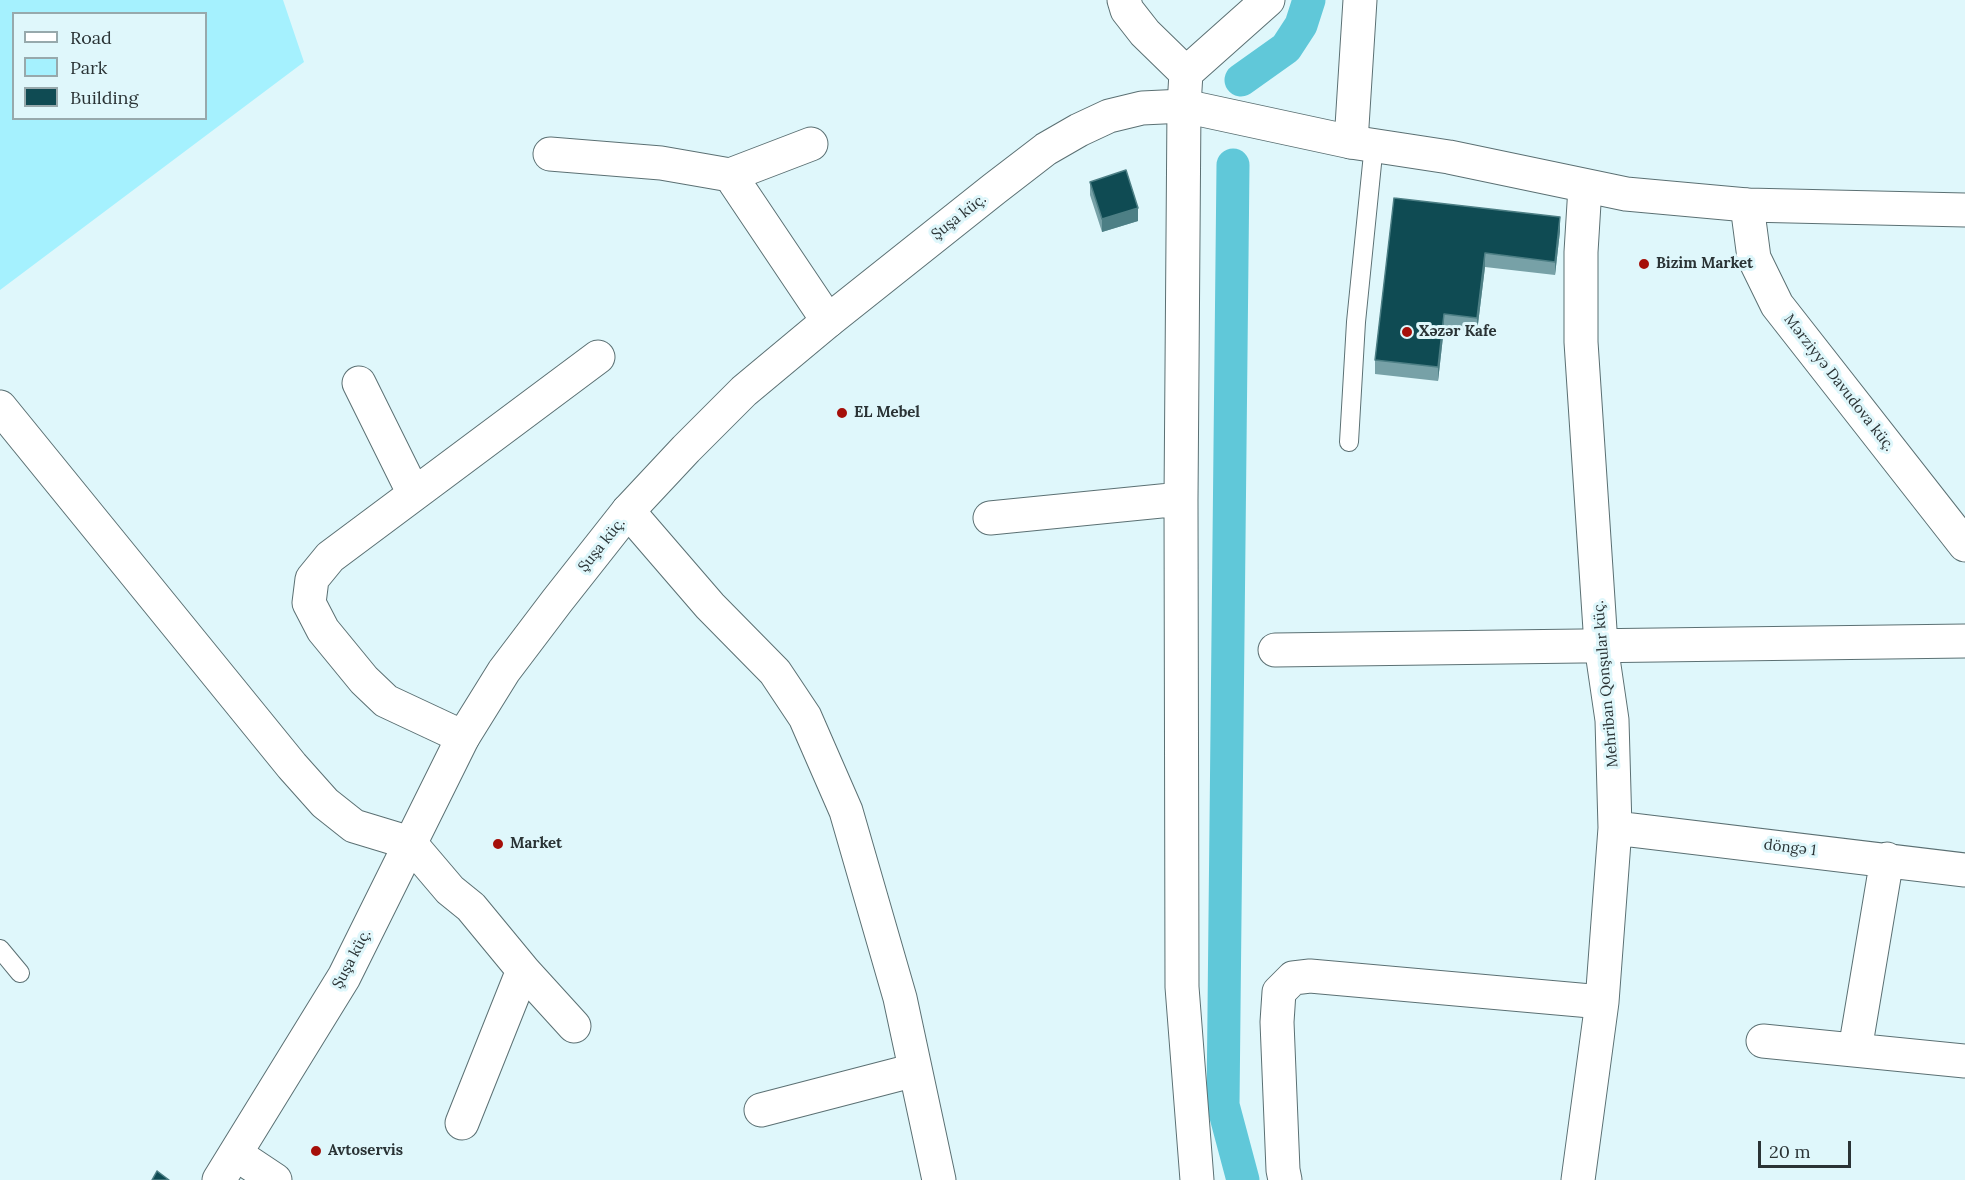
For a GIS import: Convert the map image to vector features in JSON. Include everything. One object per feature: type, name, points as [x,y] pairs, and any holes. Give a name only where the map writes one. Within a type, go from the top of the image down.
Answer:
[{"type":"street","points":[[1124,0],[1127,10],[1145,33],[1186,72]]},
{"type":"street","points":[[1197,1180],[1182,987],[1181,499],[1186,72],[1268,0]]},
{"type":"street","points":[[1360,0],[1363,143]]},
{"type":"street","name":"Şuşa küç.","points":[[227,1167],[344,977],[463,737],[504,671],[628,511],[744,391],[828,321],[1046,149],[1079,130],[1109,116],[1142,108],[1184,106],[1363,143],[1449,157],[1585,187],[1636,195],[1747,205],[1965,210]]},
{"type":"street","points":[[550,154],[661,163],[730,175],[811,144]]},
{"type":"street","points":[[730,175],[828,321]]},
{"type":"street","name":"Mehriban Qonşular küç.","points":[[1578,1180],[1602,1002],[1615,828],[1612,720],[1601,645],[1581,342],[1581,252],[1585,187]]},
{"type":"street","name":"Mərziyyə Davudova küç.","points":[[1747,205],[1754,258],[1777,304],[1965,545]]},
{"type":"street","points":[[463,737],[386,701],[364,680],[323,630],[309,603],[312,579],[330,556],[598,357]]},
{"type":"street","points":[[359,383],[414,494]]},
{"type":"street","points":[[0,407],[292,766],[326,803],[354,826],[410,843],[450,890],[471,907],[523,970],[574,1026]]},
{"type":"street","points":[[990,518],[1181,499]]},
{"type":"street","points":[[628,511],[710,606],[775,672],[805,717],[846,811],[900,998],[939,1180]]},
{"type":"street","points":[[1275,650],[1965,641]]},
{"type":"street","name":"döngə 1","points":[[1615,828],[1965,870]]},
{"type":"street","points":[[1855,1050],[1887,859]]},
{"type":"street","points":[[462,1123],[523,970]]},
{"type":"street","points":[[1285,1180],[1278,1022],[1279,992],[1293,978],[1310,976],[1602,1002]]},
{"type":"street","points":[[1763,1041],[1965,1062]]},
{"type":"street","points":[[761,1110],[915,1070]]},
{"type":"street","points":[[227,1167],[275,1180]]},
{"type":"lane","points":[[1349,442],[1363,143]]},
{"type":"lane","points":[[0,949],[20,973]]},
{"type":"green space","points":[[0,0],[283,0],[304,62],[0,290]]},
{"type":"building","points":[[1126,170],[1138,208],[1102,219],[1090,182]]},
{"type":"building","points":[[1394,198],[1560,217],[1555,262],[1485,253],[1477,318],[1444,314],[1438,367],[1375,360]]},
{"type":"building","points":[[157,1171],[169,1180],[152,1180]]},
{"type":"waterway","points":[[1241,80],[1286,48],[1301,25],[1309,0]]},
{"type":"waterway","points":[[1233,165],[1223,1105],[1243,1180]]},
{"type":"place","name":"Bizim Market","points":[[1644,264]]},
{"type":"place","name":"Xəzər Kafe","points":[[1407,332]]},
{"type":"place","name":"EL Mebel","points":[[842,413]]},
{"type":"place","name":"Market","points":[[498,844]]},
{"type":"place","name":"Avtoservis","points":[[316,1151]]}]
